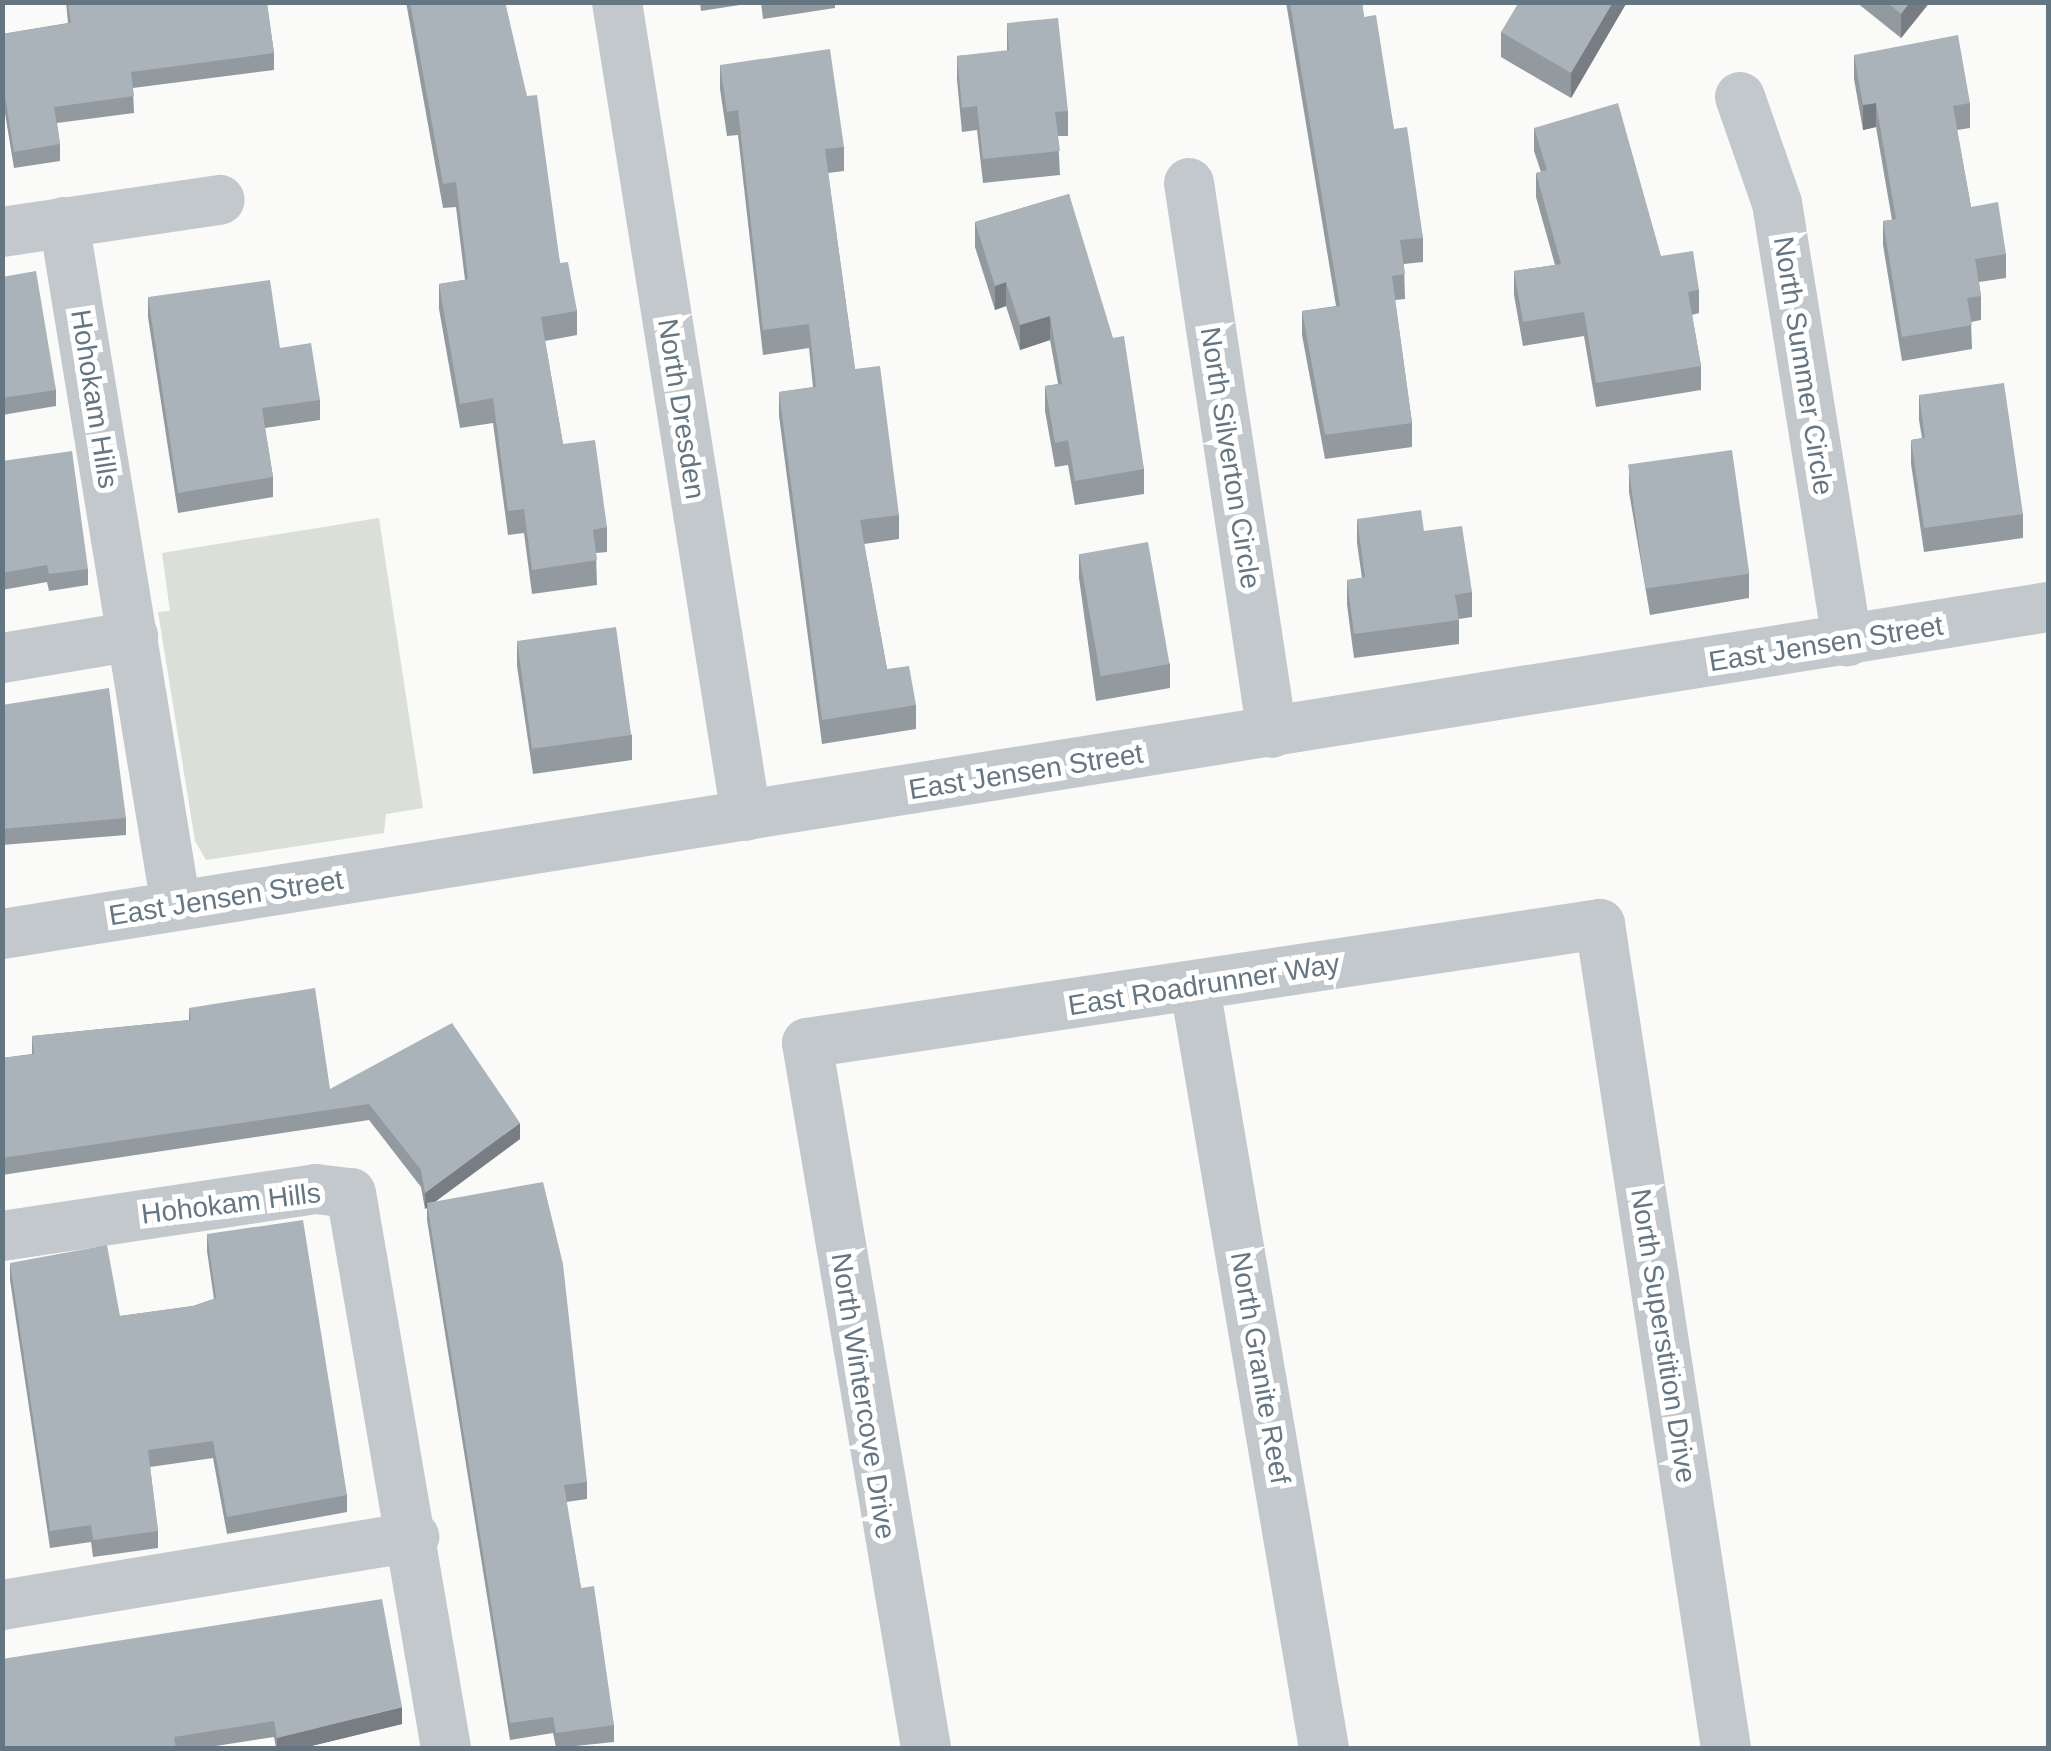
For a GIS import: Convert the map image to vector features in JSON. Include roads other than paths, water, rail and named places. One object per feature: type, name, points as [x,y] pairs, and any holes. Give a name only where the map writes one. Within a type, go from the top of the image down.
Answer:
[{"type":"street","name":"North Dresden","points":[[617,2],[746,816]]},
{"type":"street","name":"North Summer Circle","points":[[1740,97],[1777,203],[1847,641]]},
{"type":"street","name":"North Silverton Circle","points":[[1189,183],[1272,733]]},
{"type":"street","points":[[2,232],[220,200]]},
{"type":"street","name":"Hohokam Hills","points":[[64,222],[176,906]]},
{"type":"street","name":"East Jensen Street","points":[[2,934],[2048,607]]},
{"type":"street","points":[[2,658],[134,636]]},
{"type":"street","name":"East Roadrunner Way","points":[[807,1043],[1195,988],[1600,924]]},
{"type":"street","name":"North Superstition Drive","points":[[1600,924],[1726,1748]]},
{"type":"street","name":"North Granite Reef","points":[[1195,988],[1324,1748]]},
{"type":"street","name":"North Wintercove Drive","points":[[807,1043],[926,1748]]},
{"type":"street","name":"Hohokam Hills","points":[[2,1236],[316,1189],[351,1193],[414,1538],[446,1748]]},
{"type":"street","points":[[2,1605],[414,1538]]}]
